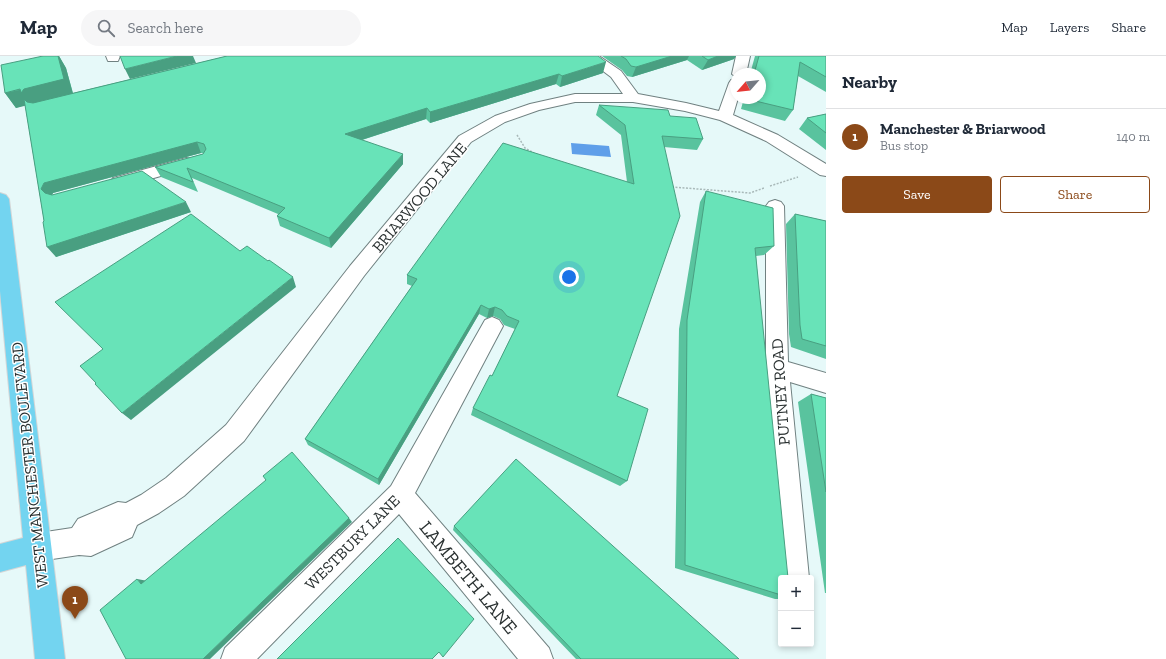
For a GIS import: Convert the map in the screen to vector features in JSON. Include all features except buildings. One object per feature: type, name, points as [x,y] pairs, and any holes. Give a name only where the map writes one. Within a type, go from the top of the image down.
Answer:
[{"type":"main road","name":"WEST MANCHESTER BOULEVARD","points":[[0,199],[50,659]]},
{"type":"main road","points":[[0,558],[39,547]]},
{"type":"street","points":[[590,56],[616,74],[633,98]]},
{"type":"street","points":[[741,68],[744,56]]},
{"type":"street","name":"BRIARWOOD LANE","points":[[39,547],[79,541],[88,530],[118,515],[128,516],[150,504],[176,487],[235,433],[357,271],[465,139],[500,119],[535,107],[575,98],[633,98],[686,107],[725,117],[772,138],[824,166]]},
{"type":"street","points":[[725,117],[730,102]]},
{"type":"street","points":[[104,186],[201,159]]},
{"type":"street","name":"PUTNEY ROAD","points":[[775,206],[777,368],[795,575]]},
{"type":"street","name":"WESTBURY LANE","points":[[236,659],[400,495],[492,326]]},
{"type":"street","points":[[777,368],[826,383]]},
{"type":"street","name":"LAMBETH LANE","points":[[400,495],[538,659]]},
{"type":"path","points":[[517,135],[525,148],[539,155]]},
{"type":"path","points":[[671,187],[750,193],[803,176]]},
{"type":"water","points":[[571,143],[609,146],[611,157],[572,154]]},
{"type":"place","name":"Manchester & Briarwood","points":[[75,619]]}]
